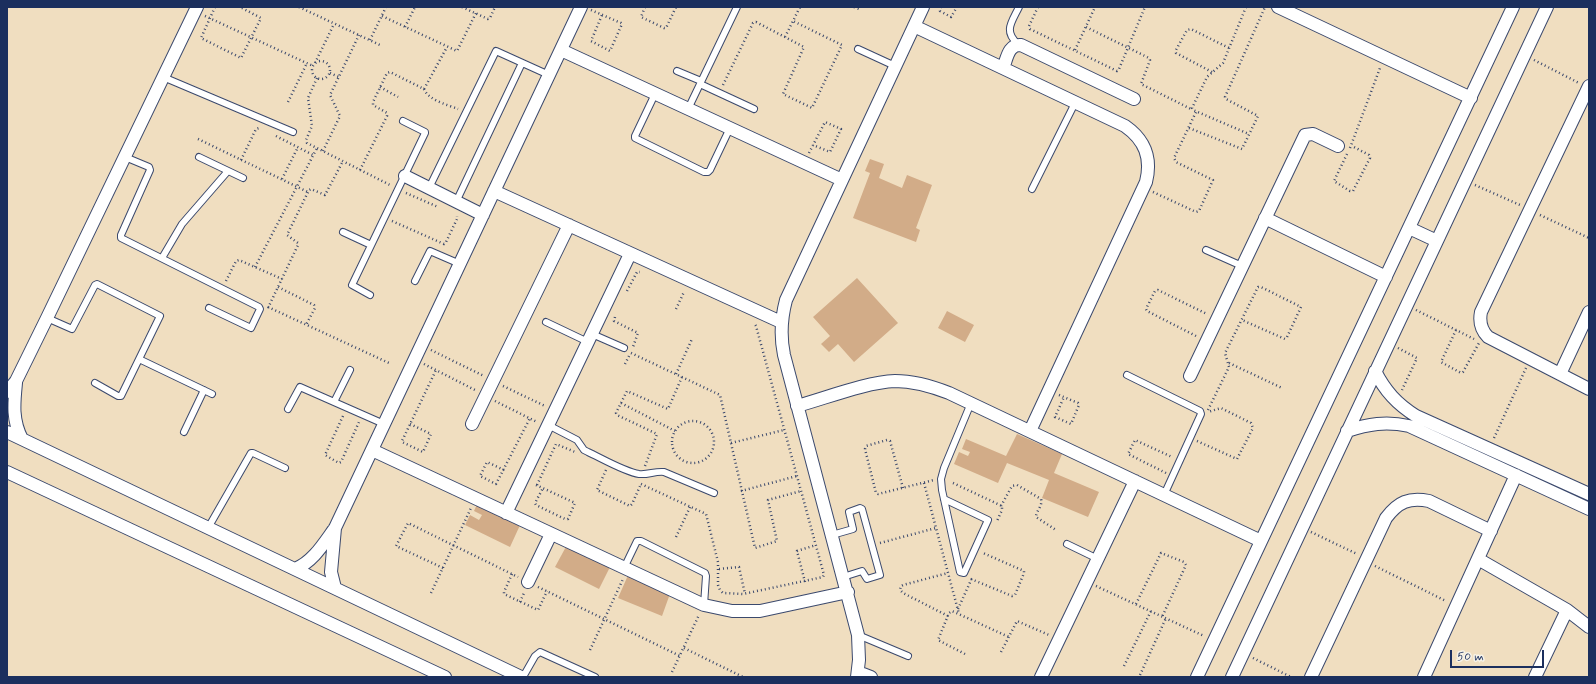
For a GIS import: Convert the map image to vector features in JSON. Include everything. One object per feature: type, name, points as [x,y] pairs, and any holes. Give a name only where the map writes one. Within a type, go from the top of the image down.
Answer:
[{"type":"street","points":[[295,569],[302,566],[312,558],[335,528],[581,7]]},
{"type":"street","points":[[871,677],[858,674],[860,660],[858,635],[848,592],[784,355],[781,322],[786,300],[923,7]]},
{"type":"street","points":[[1278,7],[1471,98]]},
{"type":"street","points":[[1197,677],[1513,7]]},
{"type":"street","points":[[1232,677],[1547,7]]},
{"type":"street","points":[[7,392],[16,381],[196,9]]},
{"type":"street","points":[[914,26],[1125,126],[1134,132],[1146,150],[1148,172],[1143,188],[1030,431]]},
{"type":"street","points":[[1003,68],[1011,48],[1018,44],[1134,99]]},
{"type":"street","points":[[561,50],[842,180]]},
{"type":"street","points":[[1589,87],[1481,312],[1480,323],[1482,338],[1488,337],[1589,389]]},
{"type":"street","points":[[1190,376],[1305,135],[1313,134],[1338,146]]},
{"type":"street","points":[[405,176],[483,215]]},
{"type":"street","points":[[494,191],[781,322]]},
{"type":"street","points":[[1265,218],[1386,277]]},
{"type":"street","points":[[472,424],[569,226]]},
{"type":"street","points":[[1409,228],[1437,241]]},
{"type":"street","points":[[506,513],[630,254]]},
{"type":"street","points":[[1560,374],[1589,312]]},
{"type":"street","points":[[1347,431],[1370,424],[1383,423],[1409,426],[1586,508],[1589,494],[1416,416],[1396,401],[1381,382],[1375,371]]},
{"type":"street","points":[[16,381],[14,416],[18,432],[22,439]]},
{"type":"street","points":[[798,406],[877,383],[895,381],[914,382],[932,386],[971,403],[1261,541]]},
{"type":"street","points":[[7,432],[522,677]]},
{"type":"street","points":[[372,450],[704,605],[732,611],[760,611],[848,592]]},
{"type":"street","points":[[7,472],[445,677]]},
{"type":"street","points":[[1424,677],[1516,475]]},
{"type":"street","points":[[1041,677],[1135,481]]},
{"type":"street","points":[[1311,677],[1386,518],[1392,510],[1409,500],[1419,499],[1429,501],[1491,531]]},
{"type":"street","points":[[335,528],[331,567],[331,576],[335,588]]},
{"type":"street","points":[[528,582],[551,534]]},
{"type":"street","points":[[1478,559],[1567,610],[1589,627]]},
{"type":"street","points":[[1536,677],[1567,610]]},
{"type":"lane","points":[[688,109],[737,7]]},
{"type":"lane","points":[[1018,44],[1012,39],[1009,32],[1010,26],[1019,7]]},
{"type":"lane","points":[[858,49],[895,66]]},
{"type":"lane","points":[[429,188],[495,52],[549,75]]},
{"type":"lane","points":[[456,202],[522,63]]},
{"type":"lane","points":[[677,71],[754,109]]},
{"type":"lane","points":[[163,77],[293,132]]},
{"type":"lane","points":[[655,94],[635,135],[635,138],[704,172],[708,172],[710,170],[730,128]]},
{"type":"lane","points":[[1032,189],[1075,103]]},
{"type":"lane","points":[[370,295],[352,286],[425,132],[403,121]]},
{"type":"lane","points":[[125,157],[149,167],[150,170],[120,237],[260,308],[253,327],[250,328],[209,308]]},
{"type":"lane","points":[[199,157],[243,178]]},
{"type":"lane","points":[[162,258],[182,224],[228,170]]},
{"type":"lane","points":[[343,232],[372,245]]},
{"type":"lane","points":[[1206,250],[1242,266]]},
{"type":"lane","points":[[415,281],[430,251],[460,264]]},
{"type":"lane","points":[[47,318],[72,329],[95,285],[98,284],[160,316],[120,396],[95,383]]},
{"type":"lane","points":[[546,322],[590,338],[624,348]]},
{"type":"lane","points":[[139,359],[212,394]]},
{"type":"lane","points":[[334,402],[350,370]]},
{"type":"lane","points":[[1127,375],[1204,413],[1164,495]]},
{"type":"lane","points":[[288,409],[300,388],[384,424]]},
{"type":"lane","points":[[184,432],[204,390]]},
{"type":"lane","points":[[944,499],[988,520],[964,573],[960,572],[944,499],[941,479],[944,468],[971,403]]},
{"type":"lane","points":[[548,425],[577,440],[586,451],[632,472],[642,474],[655,471],[664,472],[714,493]]},
{"type":"lane","points":[[208,528],[251,453],[285,468]]},
{"type":"lane","points":[[832,535],[852,529],[849,512],[861,508],[880,576],[867,579],[862,571],[843,577]]},
{"type":"lane","points":[[626,569],[637,541],[641,541],[705,573],[704,605]]},
{"type":"lane","points":[[1067,544],[1098,559]]},
{"type":"lane","points":[[858,635],[908,656]]},
{"type":"lane","points":[[522,677],[535,656],[540,652],[594,677]]},
{"type":"path","points":[[216,7],[201,38],[242,58],[261,18],[240,7]]},
{"type":"path","points":[[299,7],[380,45]]},
{"type":"path","points":[[370,40],[386,7]]},
{"type":"path","points":[[405,27],[415,7]]},
{"type":"path","points":[[462,7],[489,19],[495,7]]},
{"type":"path","points":[[585,7],[602,15],[622,25],[610,51],[591,42],[602,15]]},
{"type":"path","points":[[645,7],[641,17],[666,28],[676,7]]},
{"type":"path","points":[[785,37],[800,7]]},
{"type":"path","points":[[854,7],[859,9],[860,7]]},
{"type":"path","points":[[941,7],[940,11],[951,17],[957,7]]},
{"type":"path","points":[[1038,7],[1030,29],[1117,71],[1145,7]]},
{"type":"path","points":[[1075,50],[1095,7]]},
{"type":"path","points":[[1192,109],[1206,79],[1223,62],[1246,7]]},
{"type":"path","points":[[1188,128],[1240,150],[1242,149],[1257,115],[1225,98],[1265,7]]},
{"type":"path","points":[[196,9],[210,18],[313,66]]},
{"type":"path","points":[[382,16],[446,47],[458,51],[476,14]]},
{"type":"path","points":[[720,93],[754,22],[804,48],[783,94],[812,108],[842,46],[793,21]]},
{"type":"path","points":[[315,63],[323,61],[327,62],[331,69],[330,73],[325,78],[317,78],[312,73],[313,66],[334,24]]},
{"type":"path","points":[[1086,27],[1150,59],[1141,82],[1142,84],[1196,112],[1249,134]]},
{"type":"path","points":[[1212,72],[1176,53],[1176,50],[1187,30],[1191,29],[1229,48]]},
{"type":"path","points":[[323,151],[340,116],[330,95],[359,35]]},
{"type":"path","points":[[424,89],[446,47]]},
{"type":"path","points":[[1525,55],[1589,87]]},
{"type":"path","points":[[1352,146],[1368,155],[1370,158],[1355,189],[1352,191],[1335,183],[1334,181],[1352,146],[1384,57]]},
{"type":"path","points":[[288,102],[307,63]]},
{"type":"path","points":[[360,170],[387,115],[386,112],[373,104],[387,73],[389,72],[424,89],[430,96],[465,113]]},
{"type":"path","points":[[330,73],[339,77]]},
{"type":"path","points":[[317,78],[308,98],[312,126],[306,141],[308,144],[398,189],[442,209]]},
{"type":"path","points":[[380,87],[398,97]]},
{"type":"path","points":[[1143,188],[1196,212],[1199,211],[1214,180],[1175,161],[1175,157],[1196,112]]},
{"type":"path","points":[[804,162],[825,122],[841,130],[830,152],[813,145]]},
{"type":"path","points":[[241,160],[257,128],[260,128]]},
{"type":"path","points":[[273,134],[313,155]]},
{"type":"path","points":[[198,139],[308,192]]},
{"type":"path","points":[[282,179],[298,147]]},
{"type":"path","points":[[255,267],[317,148]]},
{"type":"path","points":[[266,313],[299,244],[288,237],[287,234],[308,192],[311,189],[323,195],[326,194],[343,161]]},
{"type":"path","points":[[384,218],[444,244],[458,220],[456,216]]},
{"type":"path","points":[[222,289],[237,260],[282,279]]},
{"type":"path","points":[[626,292],[637,271],[645,274]]},
{"type":"path","points":[[1204,413],[1229,367],[1225,352],[1260,286],[1301,307],[1285,339],[1242,320]]},
{"type":"path","points":[[278,287],[314,305],[315,308],[306,325]]},
{"type":"path","points":[[678,289],[691,295]]},
{"type":"path","points":[[1206,341],[1146,309],[1158,290],[1217,319]]},
{"type":"path","points":[[676,309],[684,292]]},
{"type":"path","points":[[1406,305],[1456,330],[1482,338],[1463,372],[1461,373],[1441,362],[1456,330]]},
{"type":"path","points":[[268,307],[388,363]]},
{"type":"path","points":[[617,312],[614,321],[639,333],[625,364]]},
{"type":"path","points":[[634,481],[706,514],[719,569],[718,584],[720,590],[724,593],[745,594],[805,582],[821,578],[823,576],[816,545],[756,326],[753,323]]},
{"type":"path","points":[[676,374],[692,339]]},
{"type":"path","points":[[1388,343],[1417,358],[1396,401]]},
{"type":"path","points":[[630,353],[720,395],[755,548],[777,542],[768,500],[801,492]]},
{"type":"path","points":[[1488,449],[1531,359]]},
{"type":"path","points":[[1229,363],[1282,388]]},
{"type":"path","points":[[410,424],[431,434],[423,452],[402,442],[410,424],[436,370]]},
{"type":"path","points":[[642,474],[657,434],[617,415],[616,413],[620,403],[627,391],[668,409],[682,377]]},
{"type":"path","points":[[1049,390],[1064,397],[1080,405],[1071,424],[1055,417],[1064,397]]},
{"type":"path","points":[[620,403],[675,431]]},
{"type":"path","points":[[347,408],[325,455],[339,463],[342,462],[363,415]]},
{"type":"path","points":[[1191,438],[1236,459],[1239,458],[1253,428],[1253,424],[1221,408],[1204,413]]},
{"type":"path","points":[[504,470],[487,462],[480,476],[496,484],[504,470],[530,418]]},
{"type":"path","points":[[690,421],[702,422],[711,430],[714,436],[714,448],[707,458],[697,463],[690,463],[679,458],[675,454],[672,442],[675,431],[679,426],[690,421]]},
{"type":"path","points":[[730,443],[784,430]]},
{"type":"path","points":[[1173,476],[1128,454],[1136,440],[1180,461]]},
{"type":"path","points":[[903,488],[890,441],[866,446],[865,449],[876,493],[903,488],[941,479]]},
{"type":"path","points":[[537,485],[556,444],[579,454]]},
{"type":"path","points":[[610,462],[597,489],[598,491],[630,505],[641,484]]},
{"type":"path","points":[[741,491],[797,476]]},
{"type":"path","points":[[523,479],[537,485],[574,503],[568,519],[565,519],[536,505],[535,503],[543,488]]},
{"type":"path","points":[[924,483],[959,614]]},
{"type":"path","points":[[1001,506],[1012,486],[1016,485],[1041,499],[1042,503],[1036,518],[1056,530]]},
{"type":"path","points":[[431,592],[476,499]]},
{"type":"path","points":[[676,537],[690,507]]},
{"type":"path","points":[[872,545],[936,528]]},
{"type":"path","points":[[1302,528],[1457,606]]},
{"type":"path","points":[[805,582],[797,551],[816,545]]},
{"type":"path","points":[[971,579],[1012,596],[1015,595],[1024,572],[983,553]]},
{"type":"path","points":[[1136,604],[1161,553],[1184,562],[1186,565],[1162,616]]},
{"type":"path","points":[[719,569],[739,567],[745,594]]},
{"type":"path","points":[[590,650],[626,569]]},
{"type":"path","points":[[948,573],[903,585],[900,588],[901,592],[948,616]]},
{"type":"path","points":[[512,574],[504,593],[510,597],[538,610],[548,591]]},
{"type":"path","points":[[1086,582],[1214,640]]},
{"type":"path","points":[[672,672],[704,605]]},
{"type":"path","points":[[965,654],[938,640],[948,616],[952,611],[1009,637]]},
{"type":"path","points":[[1124,666],[1151,611]]},
{"type":"path","points":[[1140,675],[1166,618]]},
{"type":"path","points":[[1001,652],[1016,622],[1018,621],[1059,640]]},
{"type":"path","points":[[684,648],[743,677]]},
{"type":"path","points":[[1243,653],[1291,677]]},
{"type":"building","points":[[870,159],[884,164],[879,178],[902,188],[907,175],[932,185],[916,228],[920,230],[916,242],[853,218],[870,173],[865,171]]},
{"type":"building","points":[[857,278],[898,323],[854,362],[838,344],[829,352],[821,344],[830,336],[813,317]]},
{"type":"building","points":[[947,311],[974,325],[965,342],[938,328]]},
{"type":"building","points":[[1017,434],[1062,454],[1054,473],[1099,492],[1088,517],[1042,498],[1049,480],[1007,463],[998,483],[954,464],[959,452],[968,456],[970,452],[962,449],[966,439],[1006,456]]},
{"type":"building","points":[[478,502],[521,523],[510,547],[465,525],[470,515],[479,520],[482,515],[474,511]]},
{"type":"building","points":[[568,543],[611,565],[599,589],[555,567]]},
{"type":"building","points":[[629,573],[671,591],[662,616],[618,598]]}]
